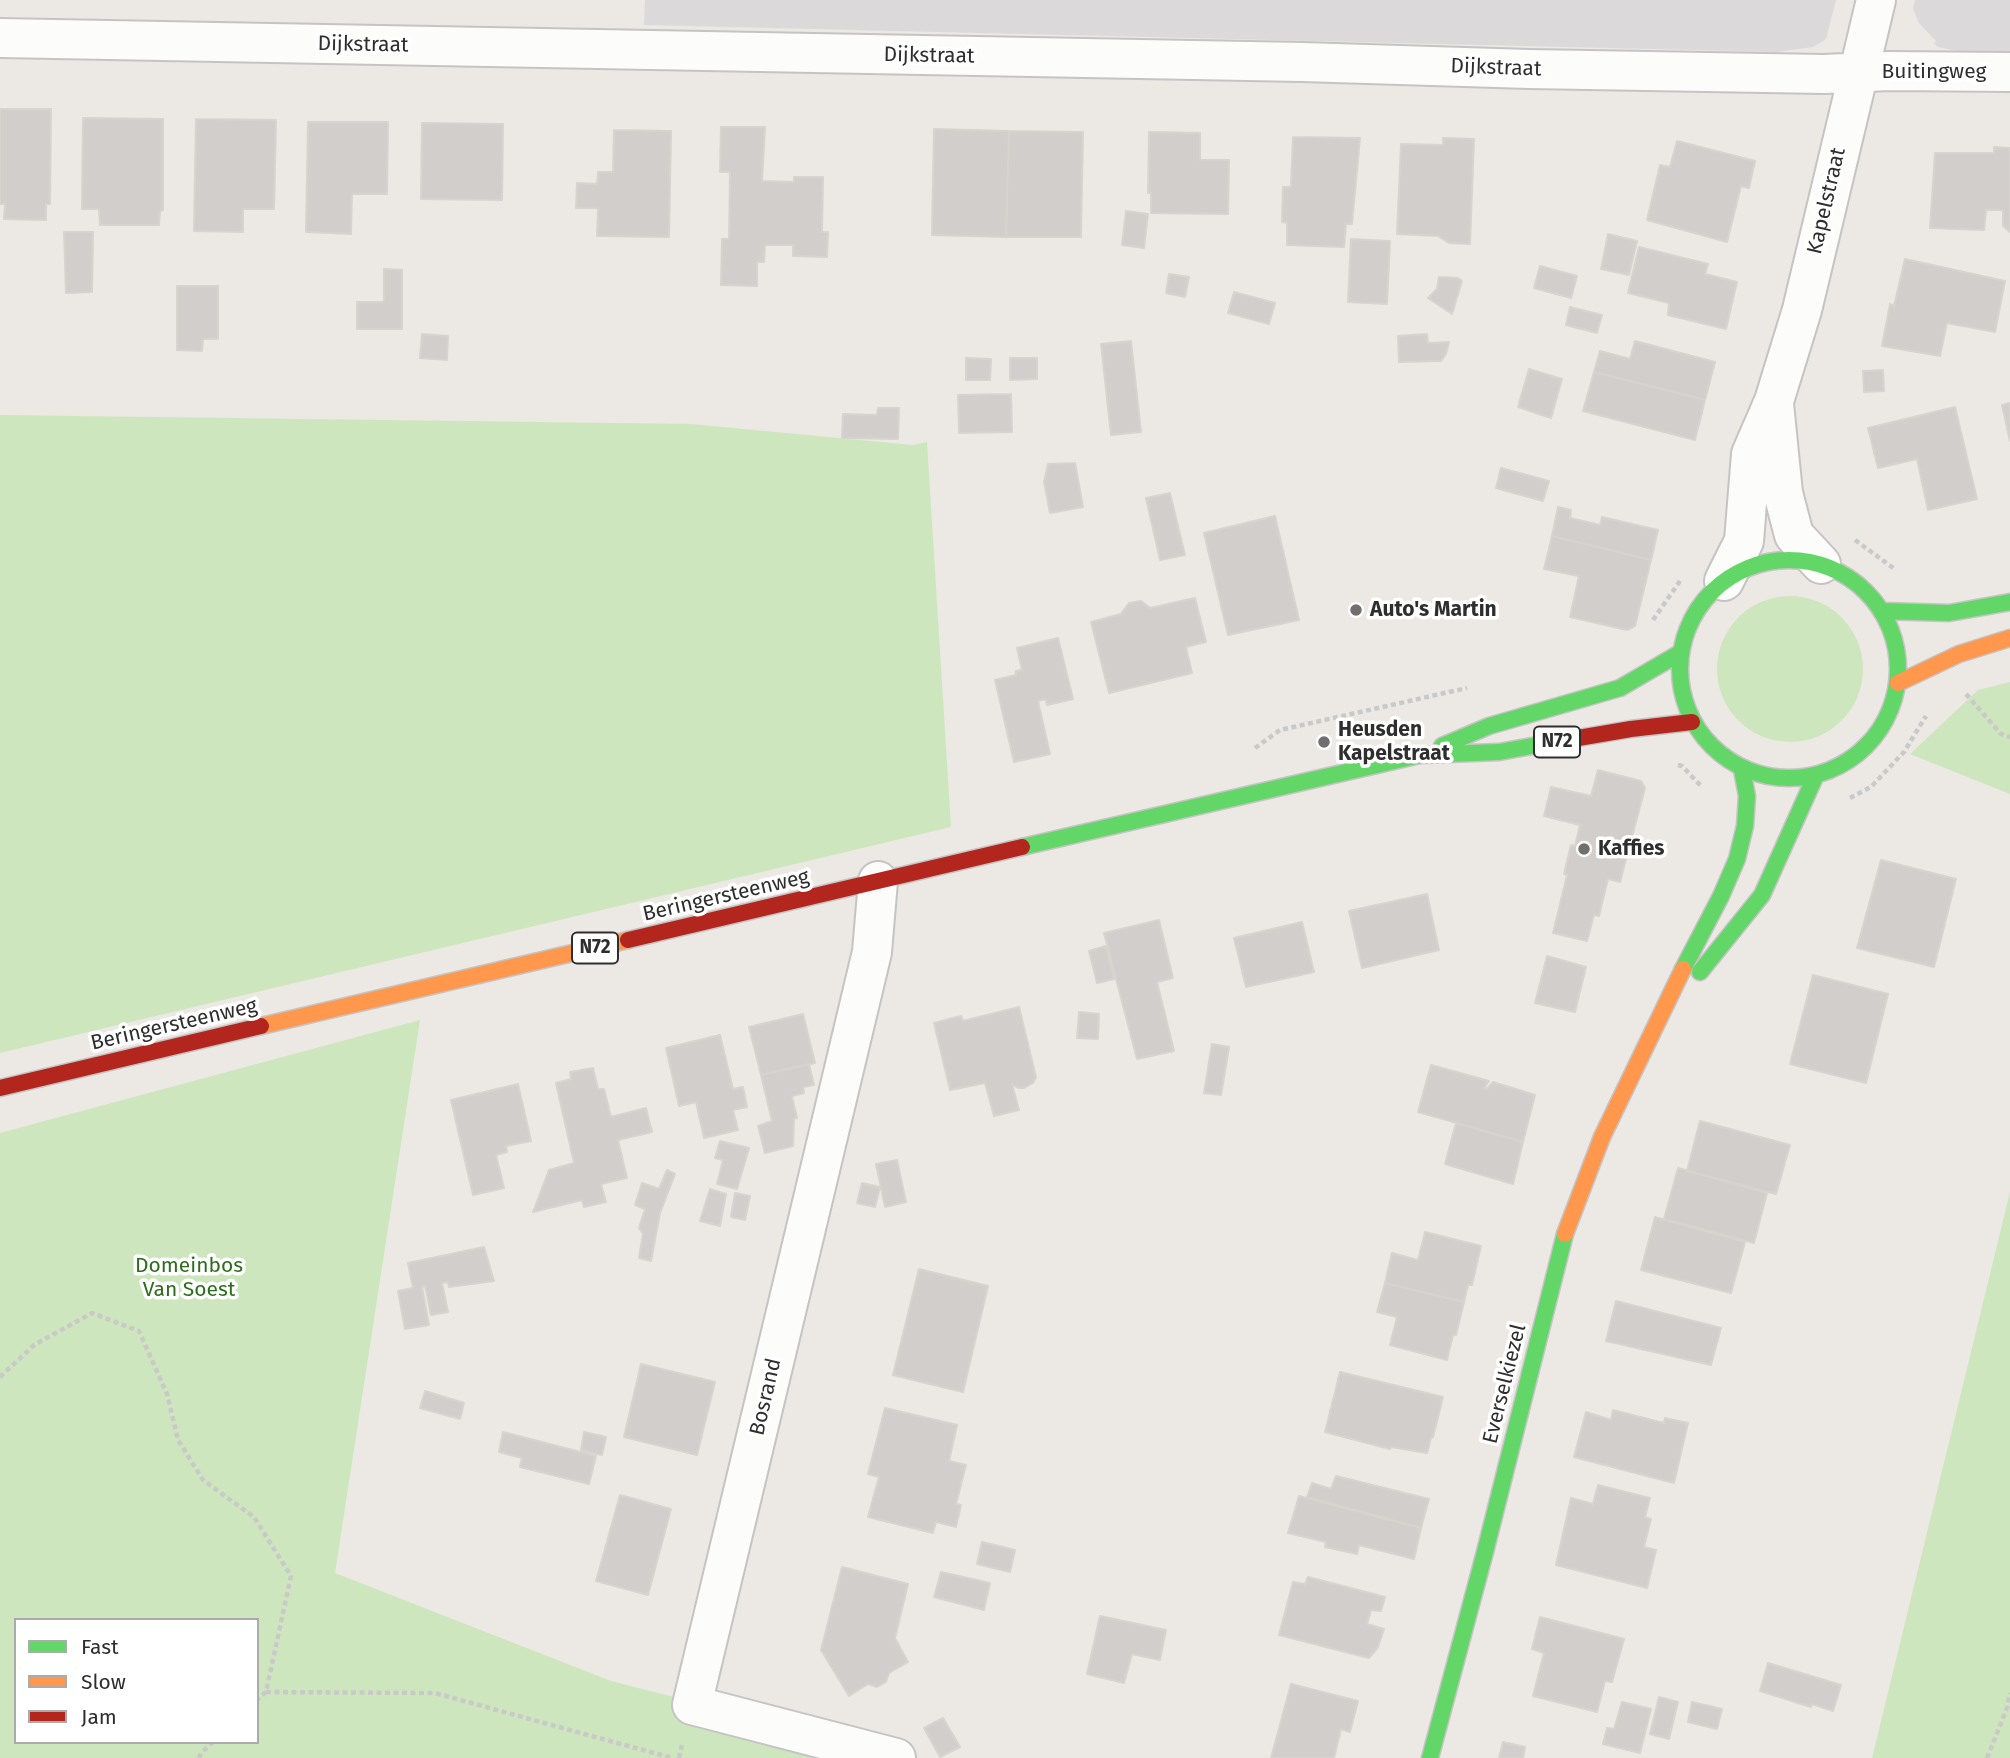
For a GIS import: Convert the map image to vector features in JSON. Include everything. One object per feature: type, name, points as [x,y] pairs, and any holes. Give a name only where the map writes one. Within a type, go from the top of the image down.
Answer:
[{"type":"main road","points":[[1788,559],[1821,564],[1845,574],[1866,591],[1882,611],[1897,646],[1898,682],[1884,724],[1855,758],[1815,776],[1778,779],[1742,770],[1713,750],[1692,722],[1680,688],[1680,653],[1688,625],[1703,600],[1724,581],[1754,565],[1788,559]]},
{"type":"main road","points":[[1882,611],[1949,613],[2010,602]]},
{"type":"main road","points":[[1898,682],[1959,654],[2010,638]]},
{"type":"main road","name":"Beringersteenweg","points":[[0,1088],[1420,755],[1489,726],[1620,688],[1680,653]]},
{"type":"main road","name":"Beringersteenweg","points":[[1420,755],[1499,752],[1631,729],[1692,722]]},
{"type":"main road","name":"Everselkiezel","points":[[1430,1758],[1485,1552],[1560,1246],[1602,1137],[1737,859],[1745,826],[1747,796],[1742,770]]},
{"type":"main road","name":"Everselkiezel","points":[[1652,1030],[1762,895],[1815,776]]},
{"type":"street","name":"Kapelstraat","points":[[1724,581],[1744,541],[1751,454],[1774,401],[1802,310],[1876,0]]},
{"type":"street","name":"Dijkstraat","points":[[0,38],[1556,69],[1859,72]]},
{"type":"street","name":"Buitingweg","points":[[1859,72],[2010,72]]},
{"type":"street","name":"Kapelstraat","points":[[1774,401],[1783,494],[1794,536],[1821,564]]},
{"type":"street","name":"Bosrand","points":[[878,881],[872,952],[692,1706],[896,1758]]},
{"type":"path","points":[[1845,534],[1902,575]]},
{"type":"path","points":[[1246,754],[1280,730],[1478,685]]},
{"type":"path","points":[[1960,686],[2001,734],[2010,737]]},
{"type":"path","points":[[1840,804],[1871,787],[1904,752],[1931,708]]},
{"type":"path","points":[[1672,763],[1682,766],[1706,791]]},
{"type":"path","points":[[0,1377],[34,1345],[93,1313],[139,1331],[167,1394],[178,1440],[190,1460],[203,1480],[254,1517],[291,1576],[266,1692],[259,1698]]},
{"type":"path","points":[[266,1692],[435,1693],[672,1758]]},
{"type":"path","points":[[1987,1758],[2007,1709],[2010,1693]]},
{"type":"path","points":[[200,1758],[201,1753],[211,1744]]},
{"type":"shaded area","points":[[645,0],[1836,0],[1826,39],[1813,47],[1777,52],[644,25]]},
{"type":"shaded area","points":[[1915,0],[2010,0],[2010,53],[1962,52],[1938,47],[1934,44],[1936,41],[1919,23],[1913,9]]},
{"type":"green space","points":[[0,415],[691,424],[913,445],[927,442],[951,827],[0,1053]]},
{"type":"green space","points":[[1790,596],[1818,602],[1842,617],[1857,641],[1863,669],[1857,697],[1842,721],[1818,736],[1790,742],[1762,736],[1738,721],[1723,697],[1717,669],[1723,641],[1738,617],[1762,602]]},
{"type":"green space","points":[[2010,682],[2010,794],[1910,754],[1978,690]]},
{"type":"green space","name":"Domeinbos Van Soest","points":[[420,1020],[335,1573],[611,1681],[913,1758],[0,1758],[0,1133]]},
{"type":"green space","points":[[2010,1192],[2010,1758],[1872,1758]]},
{"type":"building","points":[[0,109],[51,109],[50,204],[46,204],[46,220],[4,219],[5,204],[0,204]]},
{"type":"building","points":[[83,118],[163,119],[163,210],[160,211],[159,225],[100,225],[99,209],[82,209]]},
{"type":"building","points":[[196,119],[276,120],[274,209],[243,209],[243,232],[194,231]]},
{"type":"building","points":[[308,122],[388,122],[387,194],[352,194],[351,234],[306,232]]},
{"type":"building","points":[[422,123],[503,124],[502,200],[421,199]]},
{"type":"building","points":[[721,127],[765,127],[762,181],[794,182],[794,177],[823,177],[822,232],[828,232],[827,257],[793,256],[793,245],[765,245],[764,262],[757,262],[757,286],[721,285],[722,239],[729,239],[730,172],[720,172]]},
{"type":"building","points":[[934,129],[1009,131],[1006,237],[932,235]]},
{"type":"building","points":[[614,130],[671,131],[669,237],[597,236],[598,208],[576,208],[577,183],[597,184],[598,172],[613,172]]},
{"type":"building","points":[[1009,131],[1083,132],[1081,237],[1006,237]]},
{"type":"building","points":[[1149,132],[1200,133],[1200,160],[1229,160],[1228,214],[1151,213],[1151,193],[1148,193]]},
{"type":"building","points":[[1293,137],[1360,138],[1352,224],[1346,224],[1344,247],[1287,245],[1287,223],[1282,222],[1283,187],[1291,187]]},
{"type":"building","points":[[1443,138],[1474,139],[1470,244],[1449,243],[1438,236],[1397,234],[1401,144],[1443,145]]},
{"type":"building","points":[[1677,141],[1755,161],[1749,188],[1741,186],[1727,242],[1647,220],[1660,165],[1670,167]]},
{"type":"building","points":[[1994,147],[2010,148],[2010,232],[2003,226],[2003,210],[1986,210],[1984,230],[1930,228],[1935,153],[1994,153]]},
{"type":"building","points":[[1126,211],[1148,214],[1144,248],[1122,245]]},
{"type":"building","points":[[64,232],[93,232],[92,292],[66,293]]},
{"type":"building","points":[[1608,234],[1637,241],[1629,275],[1601,269]]},
{"type":"building","points":[[1351,239],[1390,241],[1387,304],[1348,302]]},
{"type":"building","points":[[1639,247],[1708,264],[1705,274],[1737,282],[1726,329],[1668,315],[1669,303],[1628,293]]},
{"type":"building","points":[[1905,259],[2005,281],[1995,332],[1947,323],[1940,356],[1882,346],[1890,304],[1894,306]]},
{"type":"building","points":[[1540,266],[1577,276],[1571,298],[1534,288]]},
{"type":"building","points":[[384,269],[402,270],[402,329],[357,329],[357,302],[384,302]]},
{"type":"building","points":[[1169,274],[1189,277],[1185,297],[1166,293]]},
{"type":"building","points":[[1439,277],[1458,278],[1462,281],[1452,314],[1428,298],[1437,289]]},
{"type":"building","points":[[177,286],[218,286],[218,339],[203,339],[202,351],[177,350]]},
{"type":"building","points":[[1234,292],[1275,303],[1269,324],[1228,313]]},
{"type":"building","points":[[1570,307],[1602,315],[1597,333],[1566,325]]},
{"type":"building","points":[[422,334],[448,336],[447,360],[420,358]]},
{"type":"building","points":[[1427,334],[1428,343],[1449,342],[1441,361],[1399,362],[1398,336]]},
{"type":"building","points":[[1131,341],[1141,432],[1111,435],[1101,344]]},
{"type":"building","points":[[1635,341],[1715,362],[1705,400],[1594,372],[1600,351],[1630,359]]},
{"type":"building","points":[[966,358],[991,359],[990,380],[966,380]]},
{"type":"building","points":[[1010,358],[1037,358],[1037,379],[1010,380]]},
{"type":"building","points":[[1529,369],[1562,379],[1551,418],[1518,407]]},
{"type":"building","points":[[1883,370],[1884,391],[1864,392],[1863,371]]},
{"type":"building","points":[[1594,372],[1705,400],[1695,440],[1583,411]]},
{"type":"building","points":[[1011,394],[1012,432],[959,433],[958,395]]},
{"type":"building","points":[[2010,403],[2010,441],[2002,405]]},
{"type":"building","points":[[1955,407],[1977,499],[1928,510],[1917,459],[1878,468],[1868,428]]},
{"type":"building","points":[[878,408],[899,408],[898,439],[842,438],[843,414],[877,415]]},
{"type":"building","points":[[1075,463],[1083,507],[1050,513],[1044,482],[1048,464]]},
{"type":"building","points":[[1501,468],[1549,481],[1543,501],[1496,488]]},
{"type":"building","points":[[1170,493],[1185,555],[1160,560],[1146,498]]},
{"type":"building","points":[[1558,507],[1571,510],[1570,518],[1600,525],[1602,517],[1658,530],[1651,560],[1552,536]]},
{"type":"building","points":[[1275,516],[1299,620],[1228,635],[1204,533]]},
{"type":"building","points":[[1552,536],[1651,560],[1635,626],[1627,630],[1570,617],[1579,576],[1544,569]]},
{"type":"building","points":[[1195,598],[1206,642],[1186,647],[1192,673],[1109,693],[1091,622],[1121,614],[1129,603],[1141,601],[1150,608]]},
{"type":"building","points":[[1058,638],[1073,699],[1047,705],[1046,699],[1038,701],[1050,754],[1014,762],[995,680],[1016,675],[1016,671],[1022,670],[1017,648]]},
{"type":"building","points":[[1598,770],[1641,781],[1645,788],[1620,882],[1608,879],[1599,916],[1594,915],[1587,941],[1553,933],[1571,845],[1575,846],[1580,825],[1544,816],[1551,787],[1591,796]]},
{"type":"building","points":[[1881,860],[1956,879],[1934,967],[1857,948]]},
{"type":"building","points":[[1427,894],[1439,950],[1362,968],[1349,911]]},
{"type":"building","points":[[1159,920],[1173,978],[1157,982],[1174,1051],[1137,1059],[1104,933]]},
{"type":"building","points":[[1302,922],[1314,972],[1246,987],[1234,938]]},
{"type":"building","points":[[1106,946],[1114,979],[1097,983],[1089,951]]},
{"type":"building","points":[[1547,956],[1586,967],[1575,1012],[1535,1003]]},
{"type":"building","points":[[1813,975],[1888,994],[1866,1083],[1790,1064]]},
{"type":"building","points":[[1019,1007],[1036,1077],[1033,1083],[1024,1088],[1012,1084],[1019,1110],[994,1116],[985,1083],[950,1090],[934,1023],[961,1016],[963,1021]]},
{"type":"building","points":[[1079,1012],[1099,1014],[1098,1039],[1077,1038]]},
{"type":"building","points":[[803,1014],[815,1063],[761,1075],[749,1027]]},
{"type":"building","points":[[720,1035],[733,1089],[743,1087],[747,1107],[733,1110],[738,1130],[704,1138],[696,1102],[679,1106],[666,1048]]},
{"type":"building","points":[[1212,1044],[1229,1047],[1221,1095],[1204,1093]]},
{"type":"building","points":[[809,1064],[814,1085],[803,1087],[804,1093],[792,1096],[797,1118],[794,1119],[793,1146],[765,1153],[758,1126],[772,1121],[761,1075]]},
{"type":"building","points":[[1431,1065],[1489,1081],[1484,1088],[1487,1089],[1493,1082],[1535,1095],[1523,1142],[1418,1112]]},
{"type":"building","points":[[593,1068],[598,1089],[604,1089],[611,1117],[646,1108],[652,1132],[618,1140],[627,1178],[601,1184],[606,1202],[584,1207],[582,1200],[533,1212],[549,1170],[574,1163],[556,1083],[571,1079],[570,1072]]},
{"type":"building","points":[[518,1084],[531,1141],[506,1146],[507,1152],[496,1155],[504,1188],[473,1195],[451,1100]]},
{"type":"building","points":[[1700,1121],[1790,1145],[1776,1194],[1687,1171]]},
{"type":"building","points":[[1456,1123],[1523,1142],[1513,1184],[1445,1164]]},
{"type":"building","points":[[720,1141],[749,1148],[737,1189],[717,1184],[723,1160],[715,1158]]},
{"type":"building","points":[[897,1160],[906,1202],[885,1207],[876,1164]]},
{"type":"building","points":[[1678,1168],[1767,1193],[1754,1243],[1664,1219]]},
{"type":"building","points":[[667,1170],[675,1174],[660,1213],[651,1261],[639,1258],[643,1234],[639,1228],[645,1209],[635,1205],[642,1183],[659,1189]]},
{"type":"building","points":[[862,1183],[880,1187],[875,1207],[857,1203]]},
{"type":"building","points":[[710,1189],[726,1194],[720,1226],[700,1221]]},
{"type":"building","points":[[735,1193],[750,1196],[745,1220],[731,1217]]},
{"type":"building","points":[[1655,1217],[1745,1242],[1731,1293],[1641,1270]]},
{"type":"building","points":[[1425,1232],[1481,1246],[1472,1285],[1468,1285],[1464,1302],[1385,1283],[1392,1253],[1418,1260]]},
{"type":"building","points":[[484,1247],[494,1281],[449,1287],[448,1282],[442,1283],[448,1312],[431,1315],[425,1286],[422,1287],[429,1325],[405,1329],[398,1291],[413,1288],[408,1263]]},
{"type":"building","points":[[919,1269],[988,1286],[963,1392],[893,1375]]},
{"type":"building","points":[[1385,1283],[1464,1302],[1447,1360],[1390,1345],[1397,1317],[1377,1312]]},
{"type":"building","points":[[1616,1301],[1721,1328],[1711,1365],[1606,1341]]},
{"type":"building","points":[[641,1364],[715,1382],[697,1455],[624,1437]]},
{"type":"building","points":[[1340,1372],[1443,1397],[1427,1453],[1390,1449],[1325,1432]]},
{"type":"building","points":[[425,1391],[464,1403],[460,1419],[420,1408]]},
{"type":"building","points":[[885,1408],[957,1425],[949,1461],[966,1465],[956,1504],[961,1505],[956,1527],[936,1522],[933,1533],[868,1517],[879,1477],[868,1474]]},
{"type":"building","points":[[1613,1410],[1664,1423],[1665,1418],[1688,1423],[1674,1483],[1574,1457],[1586,1412],[1611,1420]]},
{"type":"building","points":[[503,1432],[596,1456],[589,1484],[520,1467],[522,1458],[499,1452]]},
{"type":"building","points":[[584,1432],[606,1437],[602,1455],[581,1450]]},
{"type":"building","points":[[1336,1476],[1429,1499],[1421,1528],[1307,1497],[1312,1483],[1331,1489]]},
{"type":"building","points":[[1598,1485],[1650,1498],[1645,1517],[1651,1519],[1644,1547],[1656,1550],[1647,1588],[1556,1565],[1571,1498],[1593,1504]]},
{"type":"building","points":[[620,1495],[671,1509],[648,1595],[596,1581]]},
{"type":"building","points":[[1299,1496],[1421,1528],[1414,1559],[1359,1545],[1357,1554],[1325,1547],[1326,1542],[1288,1533]]},
{"type":"building","points":[[982,1542],[1015,1550],[1010,1572],[977,1564]]},
{"type":"building","points":[[842,1567],[908,1584],[895,1638],[908,1662],[889,1673],[886,1682],[877,1687],[868,1684],[849,1696],[821,1650]]},
{"type":"building","points":[[941,1572],[990,1583],[984,1610],[934,1597]]},
{"type":"building","points":[[1308,1577],[1385,1597],[1381,1611],[1371,1610],[1367,1624],[1384,1629],[1378,1647],[1369,1658],[1279,1635],[1293,1582],[1305,1584]]},
{"type":"building","points":[[1100,1616],[1166,1630],[1160,1660],[1132,1654],[1124,1683],[1087,1674]]},
{"type":"building","points":[[1540,1617],[1624,1639],[1612,1682],[1605,1681],[1597,1712],[1533,1696],[1544,1653],[1532,1649]]},
{"type":"building","points":[[1768,1663],[1841,1685],[1833,1711],[1760,1691]]},
{"type":"building","points":[[1291,1684],[1358,1701],[1350,1732],[1341,1729],[1334,1758],[1271,1758]]},
{"type":"building","points":[[1659,1697],[1678,1702],[1669,1739],[1650,1734]]},
{"type":"building","points":[[1622,1702],[1651,1709],[1640,1753],[1603,1744],[1607,1728],[1614,1729]]},
{"type":"building","points":[[1692,1702],[1722,1709],[1717,1729],[1688,1722]]},
{"type":"building","points":[[943,1718],[960,1747],[940,1757],[924,1728]]},
{"type":"building","points":[[1503,1742],[1525,1747],[1523,1758],[1499,1758]]},
{"type":"traffic: fast","points":[[1800,560],[1831,568],[1850,578],[1866,592],[1880,608],[1890,627],[1898,669],[1890,711],[1880,730],[1866,746],[1850,760],[1821,774],[1778,778],[1757,774],[1728,760],[1698,730],[1684,701],[1680,658],[1684,637],[1698,608],[1728,578],[1757,564],[1800,560]]},
{"type":"traffic: fast","points":[[1883,611],[1949,613],[2010,602]]},
{"type":"traffic: fast","points":[[1442,746],[1489,726],[1620,688],[1680,653]]},
{"type":"traffic: fast","points":[[1022,847],[1420,755],[1499,752],[1543,744]]},
{"type":"traffic: fast","points":[[1683,969],[1737,859],[1745,826],[1747,796],[1742,770]]},
{"type":"traffic: fast","points":[[1700,972],[1762,895],[1815,777]]},
{"type":"traffic: fast","points":[[1430,1758],[1565,1234]]},
{"type":"traffic: slow","points":[[1898,683],[1959,654],[2010,638]]},
{"type":"traffic: slow","points":[[261,1026],[628,940]]},
{"type":"traffic: slow","points":[[1565,1234],[1602,1137],[1683,969]]},
{"type":"traffic: jam","points":[[1543,744],[1692,722]]},
{"type":"traffic: jam","points":[[628,940],[1022,847]]},
{"type":"traffic: jam","points":[[0,1088],[261,1026]]},
{"type":"place","name":"Auto's Martin","points":[[1356,610]]},
{"type":"place","name":"Heusden Kapelstraat","points":[[1324,742]]},
{"type":"place","name":"Kaffies","points":[[1584,849]]}]
